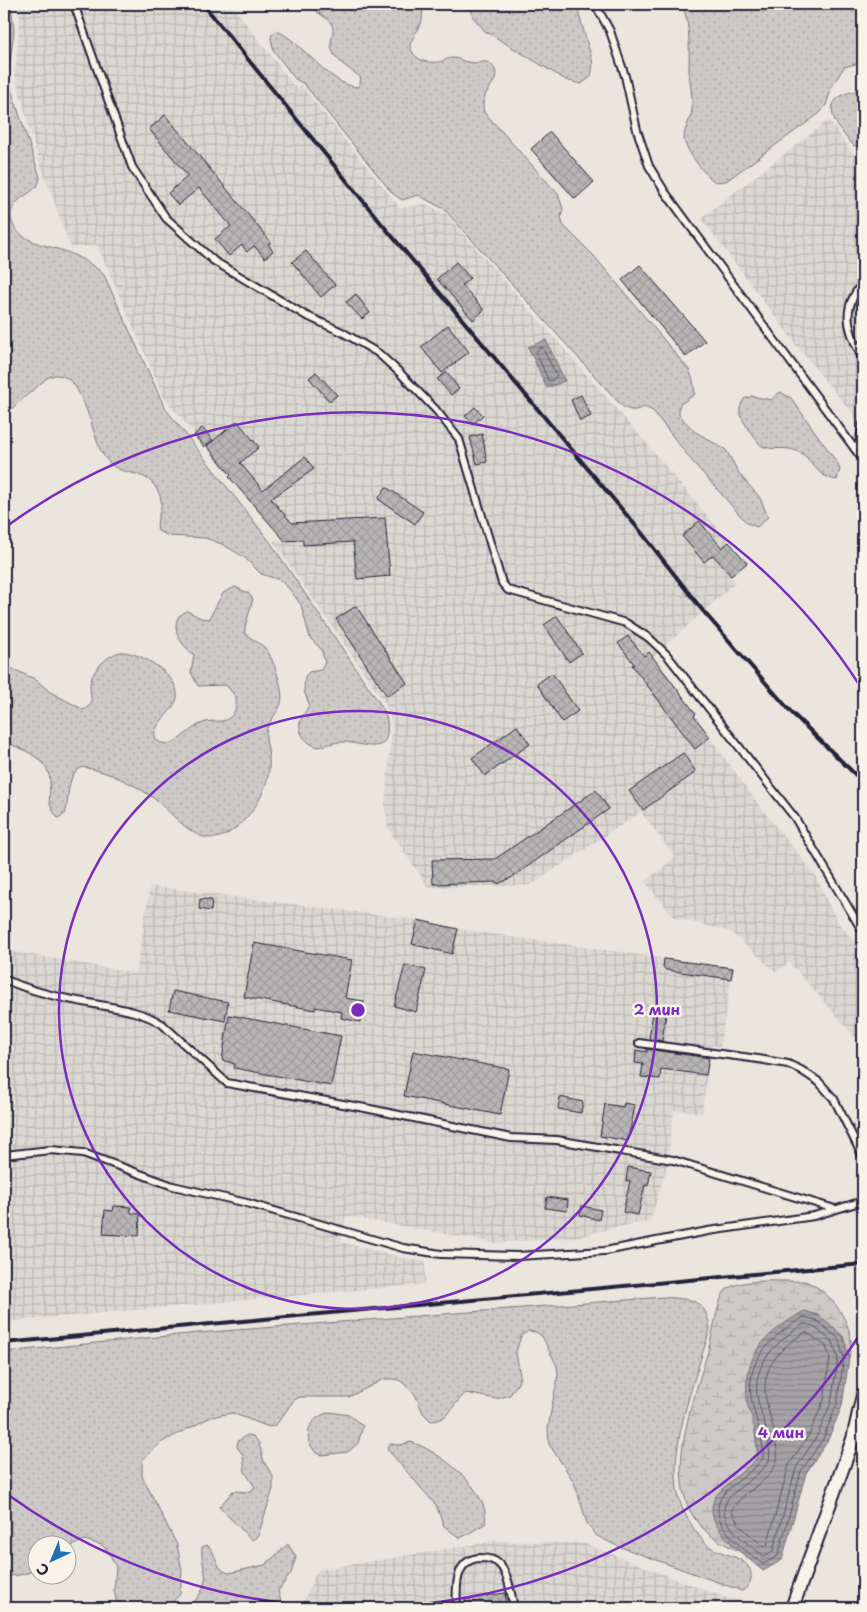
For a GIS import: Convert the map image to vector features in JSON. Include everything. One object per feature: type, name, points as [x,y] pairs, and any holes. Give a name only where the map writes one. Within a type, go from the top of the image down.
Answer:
[{"type":"street","points":[[792,1608],[853,1439],[863,1395]]},
{"type":"lane","points":[[74,4],[132,167],[166,218],[214,261],[305,315],[342,332],[378,353],[418,390],[460,439],[502,583],[508,590],[626,623],[649,638],[672,662],[795,818],[863,932]]},
{"type":"lane","points":[[595,4],[610,31],[625,76],[637,130],[649,166],[666,192],[863,460]]},
{"type":"lane","points":[[863,283],[849,305],[848,321],[852,338],[863,360]]},
{"type":"lane","points":[[855,449],[859,444],[863,424]]},
{"type":"lane","points":[[4,978],[17,985],[65,999],[151,1017],[162,1024],[227,1083],[366,1108],[511,1138],[557,1140],[673,1160],[836,1209]]},
{"type":"lane","points":[[639,1043],[788,1064],[801,1070],[818,1082],[834,1099],[863,1157]]},
{"type":"lane","points":[[4,1155],[51,1150],[83,1153],[173,1186],[247,1203],[403,1248],[441,1254],[517,1256],[605,1252],[708,1231],[814,1216],[863,1201]]},
{"type":"lane","points":[[457,1608],[456,1588],[461,1568],[475,1558],[483,1558],[498,1562],[503,1570],[514,1608]]},
{"type":"shaded area","points":[[16,4],[231,4],[296,88],[301,85],[400,208],[425,204],[446,214],[648,445],[747,563],[731,576],[735,583],[653,657],[696,714],[694,716],[762,809],[815,875],[836,919],[863,953],[863,1046],[789,962],[777,973],[731,932],[674,917],[645,882],[675,857],[641,812],[531,885],[428,887],[388,828],[385,806],[392,724],[385,703],[273,541],[284,540],[165,399],[97,245],[71,248],[36,152],[15,75],[20,17]]},
{"type":"shaded area","points":[[829,120],[854,155],[863,149],[863,427],[798,347],[701,218]]},
{"type":"shaded area","points":[[150,886],[418,920],[458,929],[733,968],[720,1047],[711,1045],[702,1113],[674,1110],[667,1166],[650,1222],[632,1224],[577,1237],[495,1243],[346,1216],[341,1242],[402,1258],[425,1261],[425,1284],[4,1322],[4,950],[136,973]]},
{"type":"shaded area","points":[[496,1541],[583,1543],[718,1595],[763,1608],[301,1608],[317,1570]]},
{"type":"green space","points":[[4,4],[11,4],[14,31],[9,69],[10,86],[40,177],[35,188],[20,199],[12,209],[13,224],[23,236],[40,244],[74,255],[104,275],[165,408],[270,542],[382,707],[386,717],[387,734],[385,741],[381,744],[369,746],[342,742],[319,747],[305,739],[300,727],[301,720],[309,704],[304,691],[305,676],[309,672],[321,670],[325,662],[321,649],[310,638],[301,605],[280,580],[261,574],[244,557],[222,544],[205,538],[169,536],[158,531],[157,526],[161,502],[158,491],[145,477],[122,470],[107,461],[97,441],[83,400],[68,379],[58,375],[47,378],[4,415]]},
{"type":"green space","points":[[309,4],[423,4],[422,21],[410,44],[416,56],[429,62],[439,62],[453,58],[472,63],[490,63],[496,75],[484,98],[484,112],[558,194],[563,209],[561,217],[563,225],[594,256],[689,370],[695,394],[679,405],[679,415],[694,431],[726,450],[740,475],[760,498],[768,517],[757,527],[747,523],[692,461],[653,411],[644,407],[631,410],[620,404],[444,209],[418,195],[402,200],[393,194],[304,84],[295,79],[274,51],[271,39],[272,34],[277,31],[287,36],[337,80],[359,87],[361,78],[342,64],[332,50],[332,25]]},
{"type":"green space","points":[[470,4],[576,4],[593,63],[591,77],[581,84],[566,80],[485,31],[473,17]]},
{"type":"green space","points":[[682,4],[863,4],[863,62],[844,67],[832,86],[826,105],[820,113],[726,181],[715,182],[694,158],[687,148],[684,139],[691,114],[692,96],[689,72],[688,29]]},
{"type":"green space","points":[[863,89],[863,144],[854,146],[840,129],[833,115],[832,108],[835,101],[841,96]]},
{"type":"green space","points":[[780,392],[791,398],[838,464],[840,469],[837,480],[829,478],[818,471],[803,454],[797,451],[762,446],[746,426],[740,412],[740,406],[744,399],[752,396],[771,400]]},
{"type":"green space","points":[[235,587],[248,593],[253,599],[245,633],[269,653],[278,675],[282,698],[279,708],[267,729],[268,775],[264,790],[252,811],[233,830],[220,837],[208,838],[196,834],[186,827],[152,797],[136,787],[119,778],[83,767],[73,775],[69,787],[65,814],[58,818],[50,804],[50,781],[45,766],[33,755],[4,742],[4,665],[35,679],[50,692],[84,710],[91,704],[90,687],[93,676],[100,665],[109,657],[120,652],[147,660],[165,673],[176,689],[177,697],[175,703],[159,724],[155,734],[156,740],[163,743],[175,742],[197,726],[209,721],[226,720],[235,711],[236,697],[226,685],[198,686],[191,672],[194,655],[182,643],[176,627],[179,616],[187,611],[201,618],[209,619],[223,593]]},
{"type":"green space","points":[[804,1281],[812,1284],[828,1297],[841,1314],[850,1333],[849,1358],[843,1336],[747,1401],[754,1423],[758,1457],[721,1493],[714,1502],[712,1512],[716,1523],[726,1537],[744,1554],[708,1533],[692,1515],[684,1494],[681,1470],[688,1421],[720,1301],[726,1290],[742,1283]]},
{"type":"green space","points":[[664,1297],[695,1302],[705,1311],[710,1329],[683,1420],[676,1468],[677,1490],[683,1510],[704,1542],[713,1549],[745,1563],[750,1570],[750,1582],[742,1591],[615,1545],[597,1536],[587,1523],[574,1482],[549,1444],[548,1428],[558,1374],[557,1366],[542,1336],[536,1332],[528,1331],[521,1336],[516,1352],[520,1376],[510,1395],[496,1399],[466,1393],[446,1415],[437,1420],[431,1421],[423,1413],[415,1394],[401,1381],[384,1379],[349,1397],[300,1397],[294,1400],[276,1425],[269,1427],[232,1413],[211,1417],[162,1442],[142,1460],[142,1476],[177,1545],[182,1570],[180,1594],[167,1608],[125,1608],[116,1600],[114,1591],[116,1567],[108,1551],[102,1545],[84,1540],[78,1543],[78,1534],[28,1534],[28,1572],[21,1575],[4,1576],[4,1352],[198,1333]]},
{"type":"green space","points":[[330,1412],[349,1415],[363,1426],[358,1443],[348,1452],[322,1455],[316,1453],[309,1443],[308,1437],[312,1423],[320,1416]]},
{"type":"green space","points":[[247,1435],[253,1436],[259,1443],[264,1462],[273,1476],[273,1489],[258,1536],[252,1540],[219,1507],[233,1491],[249,1492],[255,1487],[245,1472],[243,1455],[237,1447],[238,1441]]},
{"type":"green space","points":[[411,1442],[422,1446],[448,1463],[472,1486],[480,1498],[485,1511],[485,1524],[460,1538],[444,1526],[436,1505],[387,1449],[390,1444],[400,1445]]},
{"type":"green space","points":[[288,1544],[296,1557],[291,1573],[278,1591],[281,1601],[289,1608],[189,1608],[204,1585],[205,1574],[202,1547],[207,1545],[213,1552],[218,1565],[229,1573],[265,1565]]},
{"type":"water","points":[[546,340],[565,381],[547,388],[528,347]]},
{"type":"water","points":[[804,1311],[818,1315],[843,1336],[849,1358],[842,1406],[827,1442],[806,1473],[782,1560],[763,1571],[723,1535],[716,1524],[712,1512],[713,1501],[721,1490],[758,1457],[755,1430],[747,1400],[749,1369],[754,1357],[760,1346],[769,1336],[779,1327]]},
{"type":"building","points":[[165,115],[271,242],[268,244],[273,251],[265,258],[254,246],[247,252],[242,245],[229,256],[215,239],[231,226],[199,188],[178,205],[168,193],[188,176],[149,129]]},
{"type":"building","points":[[550,132],[594,182],[575,199],[531,149]]},
{"type":"building","points":[[306,251],[335,285],[321,297],[292,262]]},
{"type":"building","points":[[456,262],[470,278],[462,285],[484,310],[473,320],[437,279]]},
{"type":"building","points":[[640,265],[705,341],[686,357],[622,280]]},
{"type":"building","points":[[356,294],[370,313],[362,319],[346,302]]},
{"type":"building","points":[[448,325],[469,352],[442,373],[421,347]]},
{"type":"building","points":[[316,372],[337,395],[330,402],[309,378]]},
{"type":"building","points":[[447,372],[459,389],[451,395],[437,379]]},
{"type":"building","points":[[581,395],[591,416],[580,421],[571,400]]},
{"type":"building","points":[[475,407],[483,415],[473,424],[465,416]]},
{"type":"building","points":[[237,421],[259,447],[240,463],[263,490],[305,457],[314,469],[271,499],[292,523],[385,518],[390,576],[357,579],[353,542],[303,545],[303,540],[285,541],[229,477],[231,475],[207,446]]},
{"type":"building","points":[[202,428],[213,440],[204,447],[194,435]]},
{"type":"building","points":[[482,434],[487,462],[477,464],[470,437]]},
{"type":"building","points":[[386,487],[423,512],[415,524],[378,499]]},
{"type":"building","points":[[699,521],[722,548],[729,542],[747,563],[731,576],[713,555],[704,562],[682,536]]},
{"type":"building","points":[[356,606],[407,683],[387,696],[336,619]]},
{"type":"building","points":[[557,616],[582,653],[569,662],[544,625]]},
{"type":"building","points":[[628,636],[644,656],[649,652],[696,714],[694,716],[710,737],[695,749],[632,665],[634,664],[618,643]]},
{"type":"building","points":[[552,673],[578,711],[562,722],[537,684]]},
{"type":"building","points":[[517,726],[530,744],[485,776],[472,758]]},
{"type":"building","points":[[683,753],[696,772],[643,810],[629,791]]},
{"type":"building","points":[[596,790],[609,809],[511,878],[498,884],[497,882],[433,884],[432,860],[495,859]]},
{"type":"building","points":[[200,899],[212,900],[211,911],[199,909]]},
{"type":"building","points":[[418,920],[458,929],[452,954],[412,944]]},
{"type":"building","points":[[254,943],[352,960],[345,998],[364,1001],[360,1022],[341,1018],[342,1012],[315,1007],[315,1010],[244,997]]},
{"type":"building","points":[[664,959],[733,968],[731,979],[666,970],[663,967]]},
{"type":"building","points":[[405,965],[426,970],[416,1012],[394,1006]]},
{"type":"building","points":[[173,991],[228,1002],[225,1021],[169,1010]]},
{"type":"building","points":[[653,1012],[666,1014],[662,1041],[649,1039]]},
{"type":"building","points":[[229,1015],[341,1036],[331,1086],[234,1068],[235,1064],[222,1060]]},
{"type":"building","points":[[647,1049],[709,1058],[706,1075],[661,1069],[660,1079],[641,1077],[643,1064],[635,1063],[636,1050],[647,1052]]},
{"type":"building","points":[[413,1051],[509,1069],[500,1115],[404,1096]]},
{"type":"building","points":[[560,1097],[583,1102],[581,1113],[558,1109]]},
{"type":"building","points":[[624,1103],[635,1105],[628,1141],[600,1136],[605,1104],[623,1107]]},
{"type":"building","points":[[628,1167],[651,1171],[648,1186],[645,1185],[638,1215],[623,1212],[630,1181],[626,1181]]},
{"type":"building","points":[[547,1197],[568,1200],[567,1211],[545,1208]]},
{"type":"building","points":[[114,1206],[131,1207],[131,1213],[140,1214],[139,1236],[103,1234],[105,1210],[113,1211]]},
{"type":"building","points":[[582,1206],[601,1210],[599,1220],[580,1215]]},
{"type":"building","points":[[505,1593],[507,1608],[466,1608],[465,1599]]},
{"type":"railway","points":[[203,4],[381,223],[641,532],[703,611],[792,713],[863,782]]},
{"type":"railway","points":[[4,1343],[863,1264]]}]
